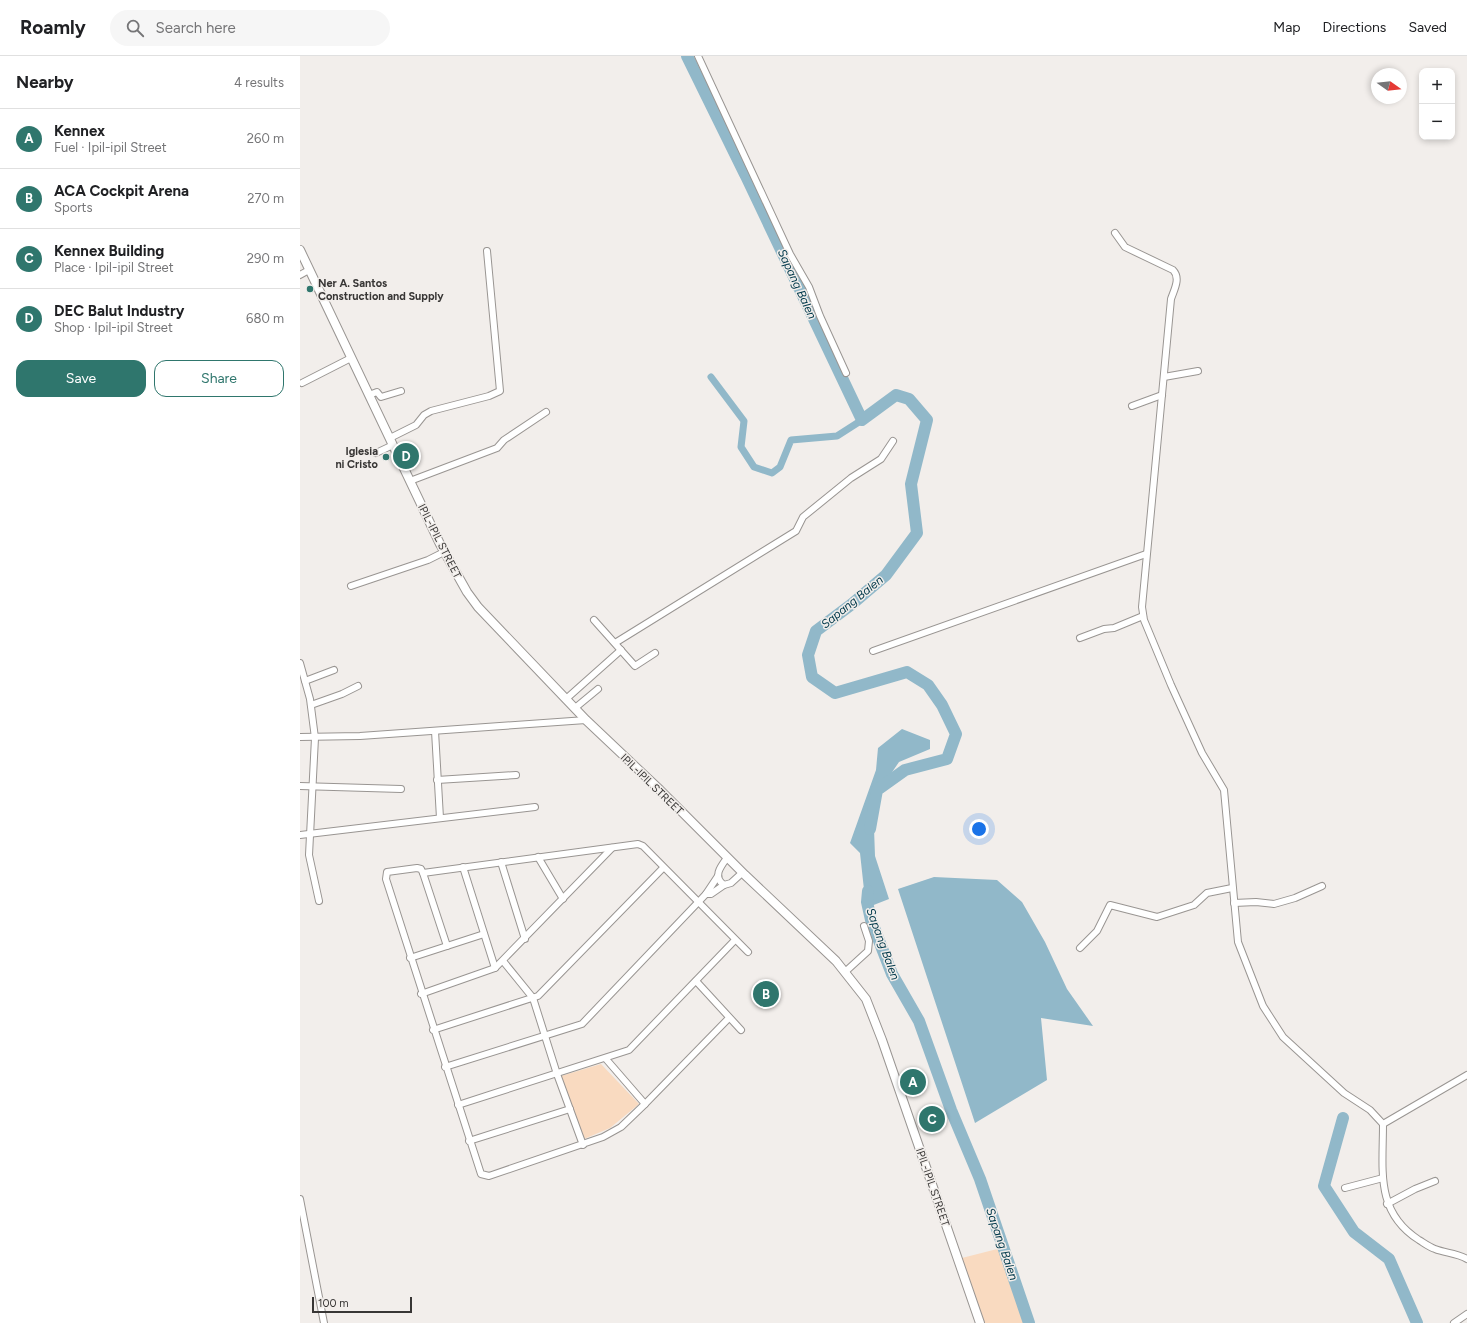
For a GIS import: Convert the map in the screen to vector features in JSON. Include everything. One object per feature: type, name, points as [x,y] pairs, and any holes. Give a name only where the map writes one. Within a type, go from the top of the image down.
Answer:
[{"type":"street","points":[[698,56],[790,254],[809,287],[820,316],[846,373]]},
{"type":"street","points":[[1115,233],[1125,247],[1174,270],[1178,278],[1171,299],[1142,597],[1143,616],[1171,685],[1202,753],[1224,790],[1238,942],[1243,958],[1263,1006],[1276,1030],[1344,1093],[1370,1110],[1383,1124],[1383,1178],[1387,1204],[1394,1216],[1409,1233],[1435,1250],[1467,1259]]},
{"type":"street","name":"IPIL-IPIL STREET","points":[[300,250],[444,552],[467,592],[478,607],[586,720],[660,790],[742,873],[830,956],[845,972],[866,999],[882,1040],[980,1323]]},
{"type":"street","points":[[376,453],[391,441],[416,425],[424,415],[430,412],[489,396],[500,391],[487,251]]},
{"type":"street","points":[[300,275],[309,270]]},
{"type":"street","points":[[302,383],[351,358]]},
{"type":"street","points":[[1164,377],[1198,371]]},
{"type":"street","points":[[369,395],[377,392],[381,397],[401,390]]},
{"type":"street","points":[[1132,406],[1162,396]]},
{"type":"street","points":[[410,482],[497,448],[504,440],[546,412]]},
{"type":"street","points":[[615,643],[796,531],[803,517],[851,478],[881,460],[893,440]]},
{"type":"street","points":[[351,586],[428,560],[444,552]]},
{"type":"street","points":[[873,651],[1146,554]]},
{"type":"street","points":[[1080,638],[1104,629],[1114,628],[1143,616]]},
{"type":"street","points":[[594,620],[635,666],[655,653]]},
{"type":"street","points":[[566,699],[621,650]]},
{"type":"street","points":[[300,663],[311,705],[315,738],[309,855],[319,901]]},
{"type":"street","points":[[305,681],[334,670]]},
{"type":"street","points":[[311,705],[342,694],[358,686]]},
{"type":"street","points":[[575,708],[598,689]]},
{"type":"street","points":[[300,737],[315,738],[435,731],[586,720]]},
{"type":"street","points":[[435,731],[440,818]]},
{"type":"street","points":[[437,780],[516,774]]},
{"type":"street","points":[[300,786],[401,789]]},
{"type":"street","points":[[300,835],[535,807]]},
{"type":"street","points":[[423,873],[638,844],[643,846],[663,868],[748,952]]},
{"type":"street","points":[[421,994],[495,968],[525,939],[612,848]]},
{"type":"street","points":[[538,858],[563,899]]},
{"type":"street","points":[[724,885],[719,882],[718,876],[719,869],[727,858]]},
{"type":"street","points":[[501,862],[525,939]]},
{"type":"street","points":[[447,946],[421,869],[417,868],[388,872],[386,879],[421,994],[479,1173],[489,1176],[583,1145],[603,1137],[621,1127],[729,1018]]},
{"type":"street","points":[[463,868],[495,968]]},
{"type":"street","points":[[433,1030],[533,998],[541,993],[663,868]]},
{"type":"street","points":[[706,894],[712,894],[724,885],[731,883],[742,873]]},
{"type":"street","points":[[445,1067],[582,1024],[699,904],[718,876]]},
{"type":"street","points":[[1234,903],[1256,902],[1274,904],[1294,898],[1322,886]]},
{"type":"street","points":[[1080,948],[1097,931],[1110,905],[1157,917],[1194,905],[1207,893],[1232,888]]},
{"type":"street","points":[[845,972],[868,951],[868,941],[864,926]]},
{"type":"street","points":[[410,958],[484,934]]},
{"type":"street","points":[[458,1105],[629,1050],[735,940]]},
{"type":"street","points":[[502,961],[533,998],[544,1036],[583,1145]]},
{"type":"street","points":[[696,981],[741,1030]]},
{"type":"street","points":[[606,1058],[645,1104]]},
{"type":"street","points":[[1383,1124],[1467,1075]]},
{"type":"street","points":[[469,1142],[570,1109]]},
{"type":"street","points":[[1345,1188],[1383,1178]]},
{"type":"street","points":[[1387,1204],[1415,1189],[1435,1181]]},
{"type":"street","points":[[300,1199],[324,1323]]},
{"type":"street","points":[[1454,1323],[1467,1314]]},
{"type":"shaded area","points":[[601,1064],[639,1104],[610,1128],[584,1139],[561,1076]]},
{"type":"shaded area","points":[[1009,1246],[1033,1323],[978,1323],[958,1259]]},
{"type":"water","points":[[902,729],[930,740],[930,749],[899,762],[873,800],[875,856],[889,899],[866,908],[860,853],[850,843],[876,770],[878,748]]},
{"type":"water","points":[[934,877],[997,880],[1022,902],[1045,942],[1067,989],[1093,1026],[1041,1018],[1047,1080],[975,1123],[898,889]]},
{"type":"waterway","name":"Sapang Balen","points":[[687,56],[745,174]]},
{"type":"waterway","name":"Sapang Balen","points":[[746,176],[862,420],[896,395],[909,399],[927,420],[911,484],[917,533],[886,575],[852,604],[816,631],[808,655],[812,677],[835,693],[907,672],[928,685],[942,705],[956,734],[947,759],[905,770],[877,790],[870,829]]},
{"type":"waterway","points":[[711,377],[744,421],[741,447],[754,467],[772,473],[780,467],[791,440],[837,436],[862,420]]},
{"type":"waterway","name":"Sapang Balen","points":[[868,891],[867,902],[871,920],[892,974],[919,1021],[951,1110],[980,1179],[1029,1323]]},
{"type":"waterway","points":[[1343,1118],[1324,1186],[1354,1232],[1389,1259],[1417,1323]]},
{"type":"place","name":"Ner A. Santos Construction and Supply","points":[[310,289]]},
{"type":"place","name":"DEC Balut Industry","points":[[406,456]]},
{"type":"place","name":"Iglesia ni Cristo","points":[[386,457]]},
{"type":"place","name":"ACA Cockpit Arena","points":[[766,994]]},
{"type":"place","name":"Kennex","points":[[913,1082]]},
{"type":"place","name":"Kennex Building","points":[[932,1119]]}]
